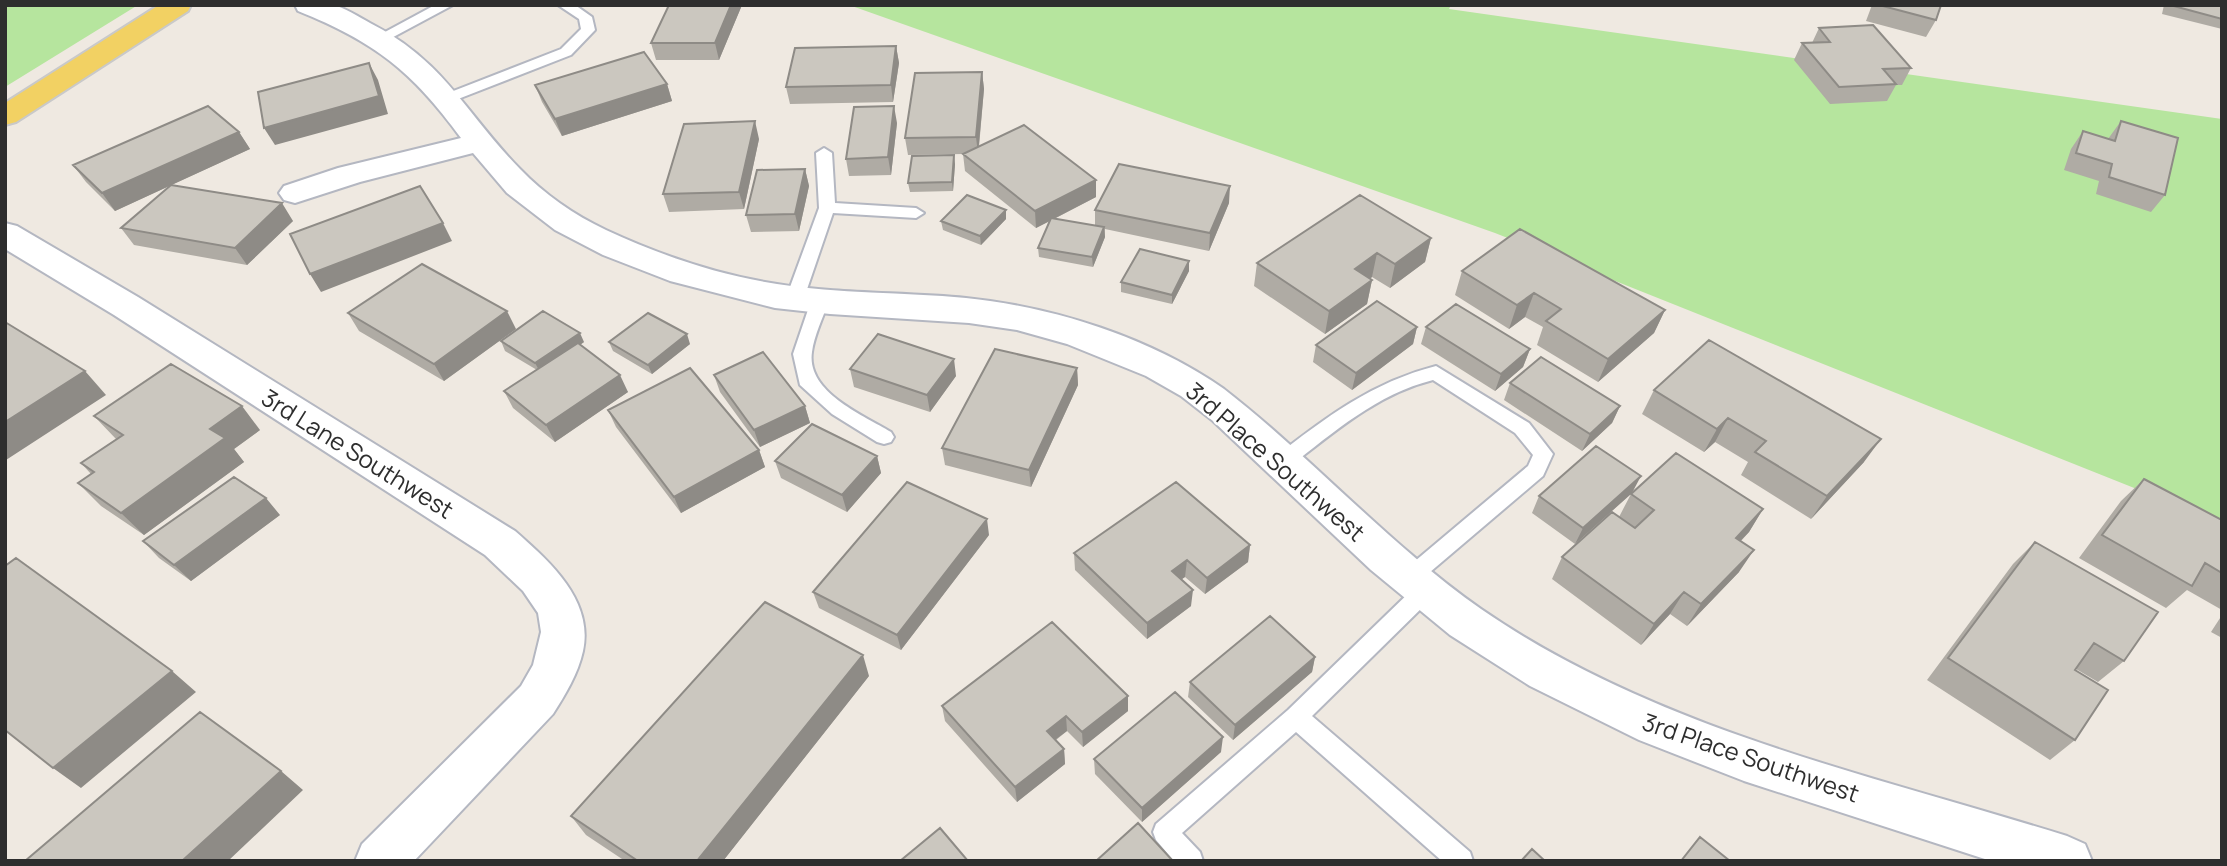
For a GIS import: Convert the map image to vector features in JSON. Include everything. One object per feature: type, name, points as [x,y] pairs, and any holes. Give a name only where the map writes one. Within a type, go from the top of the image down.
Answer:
[{"type":"main road","points":[[5,116],[178,5]]},
{"type":"street","name":"3rd Place Southwest","points":[[308,5],[359,27],[421,70],[448,98],[481,142],[523,190],[553,214],[589,235],[688,274],[739,288],[807,300],[996,314],[1104,343],[1167,371],[1198,390],[1282,462],[1416,585],[1494,641],[1561,680],[1641,720],[1714,749],[2067,861]]},
{"type":"street","points":[[295,193],[349,175],[481,142]]},
{"type":"street","name":"3rd Lane Southwest","points":[[5,234],[125,306],[471,524],[530,570],[558,606],[564,629],[563,651],[555,675],[537,700],[380,861]]},
{"type":"lane","points":[[379,39],[446,5]]},
{"type":"lane","points":[[448,98],[566,52],[588,30],[585,17],[565,5]]},
{"type":"lane","points":[[824,153],[827,208],[807,300],[802,354],[809,385],[884,437]]},
{"type":"lane","points":[[827,208],[916,213]]},
{"type":"lane","points":[[1191,861],[1165,832],[1296,717],[1416,585],[1536,471],[1543,454],[1522,428],[1436,373],[1407,379],[1349,409],[1282,462]]},
{"type":"lane","points":[[1296,717],[1461,861]]},
{"type":"green space","points":[[5,5],[138,5],[5,87]]},
{"type":"green space","points":[[849,5],[1451,5],[1449,9],[2222,119],[2222,523],[1495,233]]},
{"type":"building","points":[[669,5],[731,5],[715,43],[651,43]]},
{"type":"building","points":[[1879,5],[1941,5],[1936,20]]},
{"type":"building","points":[[2170,5],[2222,5],[2222,19]]},
{"type":"building","points":[[1873,25],[1911,68],[1883,69],[1896,84],[1839,87],[1802,43],[1830,42],[1819,28]]},
{"type":"building","points":[[896,46],[891,85],[786,87],[795,48]]},
{"type":"building","points":[[644,52],[667,84],[555,119],[535,85]]},
{"type":"building","points":[[369,63],[379,96],[264,128],[258,92]]},
{"type":"building","points":[[982,72],[976,137],[905,138],[915,73]]},
{"type":"building","points":[[208,106],[239,132],[102,193],[73,165]]},
{"type":"building","points":[[894,106],[888,157],[846,159],[854,107]]},
{"type":"building","points":[[755,121],[739,192],[663,194],[684,124]]},
{"type":"building","points":[[2121,121],[2178,138],[2165,195],[2109,177],[2112,164],[2076,153],[2083,131],[2115,141]]},
{"type":"building","points":[[1024,125],[1096,180],[1035,211],[963,154]]},
{"type":"building","points":[[954,155],[952,182],[908,183],[912,156]]},
{"type":"building","points":[[1119,164],[1230,186],[1210,233],[1095,210]]},
{"type":"building","points":[[805,169],[795,214],[746,215],[757,170]]},
{"type":"building","points":[[171,185],[282,203],[235,248],[121,228]]},
{"type":"building","points":[[420,186],[443,223],[310,274],[290,234]]},
{"type":"building","points":[[967,195],[1006,210],[980,236],[941,221]]},
{"type":"building","points":[[1360,195],[1431,238],[1395,264],[1377,253],[1355,269],[1372,280],[1329,311],[1257,263]]},
{"type":"building","points":[[1051,218],[1104,227],[1092,257],[1038,248]]},
{"type":"building","points":[[1520,229],[1665,310],[1608,359],[1546,321],[1561,309],[1534,293],[1517,305],[1462,271]]},
{"type":"building","points":[[1140,249],[1189,261],[1172,295],[1121,282]]},
{"type":"building","points":[[422,264],[507,311],[434,364],[348,313]]},
{"type":"building","points":[[1377,301],[1417,327],[1356,373],[1316,345]]},
{"type":"building","points":[[1456,304],[1530,349],[1501,374],[1426,327]]},
{"type":"building","points":[[543,311],[580,333],[535,363],[501,341]]},
{"type":"building","points":[[648,313],[687,334],[648,365],[609,342]]},
{"type":"building","points":[[5,322],[85,371],[5,422]]},
{"type":"building","points":[[878,334],[954,359],[927,395],[850,369]]},
{"type":"building","points":[[1709,340],[1881,439],[1827,496],[1755,452],[1766,441],[1728,418],[1717,429],[1654,390]]},
{"type":"building","points":[[578,343],[620,375],[546,425],[504,391]]},
{"type":"building","points":[[995,349],[1077,368],[1029,470],[942,448]]},
{"type":"building","points":[[763,352],[805,406],[754,430],[714,375]]},
{"type":"building","points":[[1541,357],[1620,406],[1590,434],[1510,383]]},
{"type":"building","points":[[171,364],[242,406],[210,429],[225,438],[121,513],[78,483],[94,472],[81,463],[123,435],[94,416]]},
{"type":"building","points":[[690,368],[759,450],[674,497],[608,410]]},
{"type":"building","points":[[812,424],[877,456],[842,495],[775,461]]},
{"type":"building","points":[[1596,446],[1641,476],[1583,528],[1539,496]]},
{"type":"building","points":[[1676,453],[1763,509],[1736,538],[1754,550],[1701,604],[1684,592],[1654,624],[1562,557],[1612,512],[1635,528],[1654,510],[1631,494]]},
{"type":"building","points":[[234,477],[266,498],[174,565],[143,541]]},
{"type":"building","points":[[2144,479],[2222,520],[2222,573],[2205,563],[2192,586],[2102,535]]},
{"type":"building","points":[[907,482],[987,519],[897,635],[813,592]]},
{"type":"building","points":[[1176,482],[1250,545],[1207,578],[1187,560],[1172,571],[1193,590],[1147,623],[1074,553]]},
{"type":"building","points":[[2035,542],[2158,612],[2124,661],[2094,643],[2075,670],[2108,690],[2075,740],[1948,658]]},
{"type":"building","points":[[16,558],[172,671],[53,768],[5,730],[5,566]]},
{"type":"building","points":[[765,602],[863,655],[697,861],[638,861],[571,816]]},
{"type":"building","points":[[1270,616],[1315,657],[1235,725],[1190,682]]},
{"type":"building","points":[[1052,622],[1128,696],[1082,732],[1066,716],[1047,731],[1064,749],[1015,787],[942,706]]},
{"type":"building","points":[[1175,692],[1223,737],[1142,808],[1094,759]]},
{"type":"building","points":[[200,712],[281,771],[182,861],[25,861]]},
{"type":"building","points":[[1138,823],[1173,861],[1096,861]]},
{"type":"building","points":[[940,828],[968,861],[900,861]]},
{"type":"building","points":[[1700,837],[1730,861],[1681,861]]},
{"type":"building","points":[[1532,849],[1545,861],[1521,861]]}]
